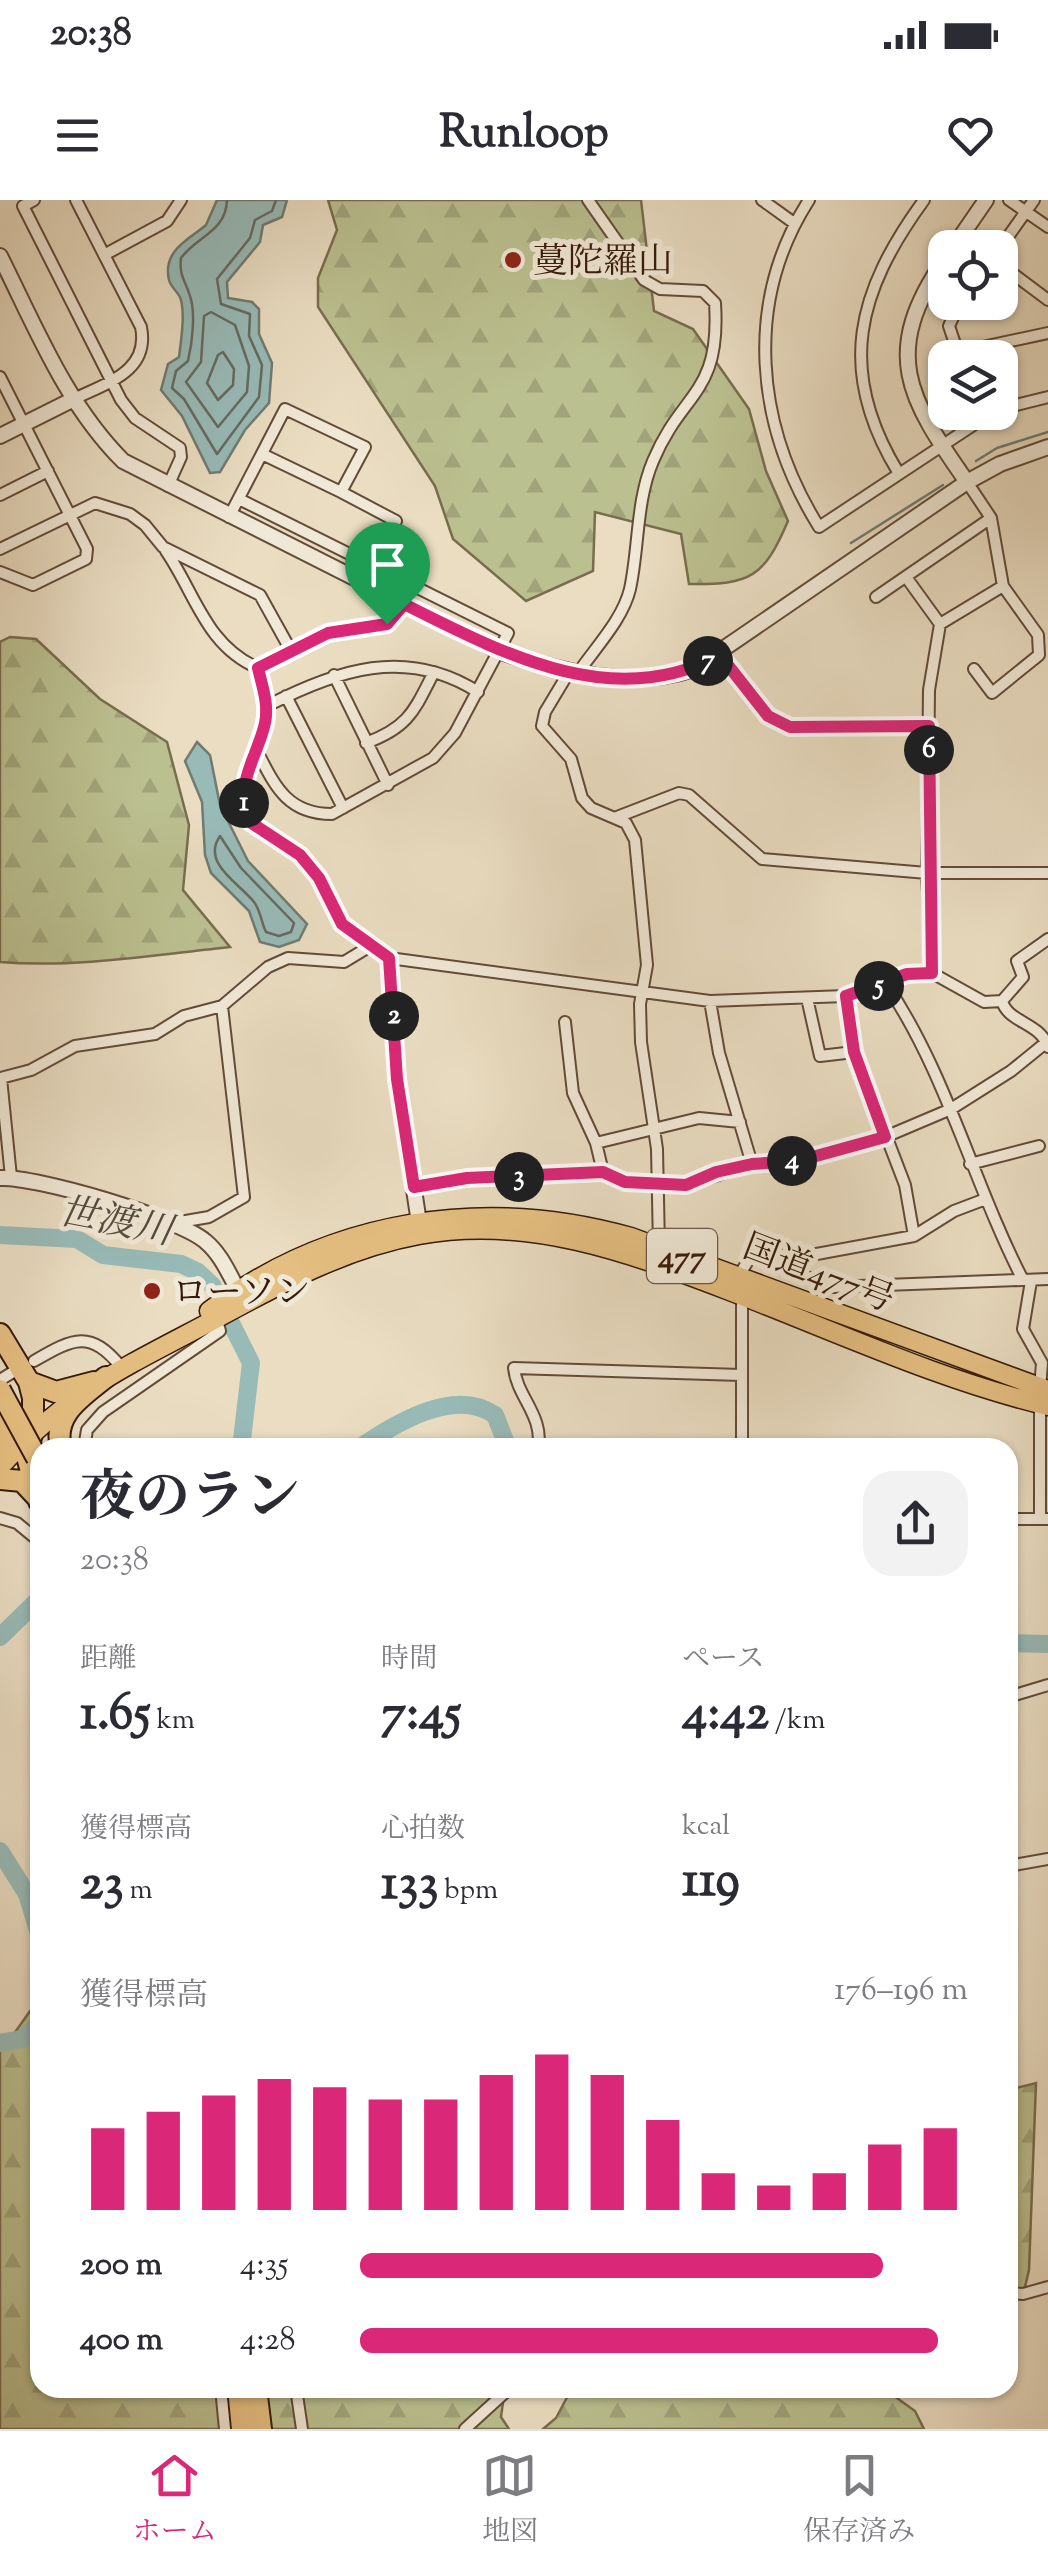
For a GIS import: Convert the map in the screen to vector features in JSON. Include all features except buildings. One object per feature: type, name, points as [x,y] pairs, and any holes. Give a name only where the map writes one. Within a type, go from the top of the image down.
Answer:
[{"type":"highway","name":"国道477号","points":[[215,1313],[239,1292],[327,1248],[483,1214],[579,1224],[659,1247],[740,1286]]},
{"type":"highway","name":"国道477号","points":[[41,1438],[66,1401],[215,1313],[328,1262],[419,1227],[568,1237],[740,1286],[1044,1397]]},
{"type":"highway","points":[[0,1334],[21,1378],[31,1438]]},
{"type":"highway","points":[[21,1378],[63,1392],[114,1372]]},
{"type":"highway","points":[[51,1438],[58,1433],[64,1415],[114,1372]]},
{"type":"highway","points":[[0,1390],[30,1445]]},
{"type":"highway","points":[[0,1416],[5,1438],[30,1449]]},
{"type":"highway","points":[[0,1416],[30,1447]]},
{"type":"highway","name":"国道477号","points":[[0,1467],[30,1452]]},
{"type":"highway","points":[[0,1480],[22,1482],[30,1490]]},
{"type":"highway","points":[[239,2398],[242,2429]]},
{"type":"highway","points":[[257,2398],[261,2429]]},
{"type":"street","points":[[34,200],[23,206],[110,381],[135,418],[180,448],[182,457],[168,486]]},
{"type":"street","points":[[104,255],[166,221],[181,200]]},
{"type":"street","points":[[588,200],[644,280],[660,289],[703,291],[715,303],[709,374],[650,469],[625,604],[544,712],[542,726],[571,760],[582,798],[591,808],[618,817],[635,840],[647,965],[641,1042],[655,1131],[659,1247]]},
{"type":"street","points":[[762,200],[794,222]]},
{"type":"street","points":[[809,200],[794,222],[773,276],[763,360],[766,397],[793,486],[818,527],[963,430]]},
{"type":"street","points":[[898,472],[866,406],[862,336],[876,276],[890,246],[924,200]]},
{"type":"street","points":[[965,230],[986,200]]},
{"type":"street","points":[[1009,200],[1048,228]]},
{"type":"street","points":[[1013,230],[1034,200]]},
{"type":"street","points":[[0,436],[132,369],[144,345],[141,327],[81,202]]},
{"type":"street","points":[[0,256],[72,400],[94,432],[123,462],[500,652],[573,672],[666,678],[720,655],[967,482],[1029,452],[1048,448]]},
{"type":"street","points":[[1018,278],[1048,300]]},
{"type":"street","points":[[928,287],[912,314],[908,340],[912,388],[922,418],[991,518],[1003,586],[1038,635],[1039,655],[992,692],[974,670]]},
{"type":"street","points":[[952,320],[949,326],[956,347],[964,350],[1048,332]]},
{"type":"street","points":[[0,377],[87,550],[86,559],[33,585],[0,572]]},
{"type":"street","points":[[1018,404],[1048,397]]},
{"type":"street","points":[[229,517],[285,408],[365,447],[341,492]]},
{"type":"street","points":[[262,454],[396,521],[364,584]]},
{"type":"street","points":[[0,495],[48,471]]},
{"type":"street","points":[[240,499],[508,632],[454,733],[433,758],[343,808],[315,814],[279,793],[256,748]]},
{"type":"street","points":[[0,548],[95,503],[130,514],[146,524],[163,547],[186,581],[201,618],[238,659],[258,668]]},
{"type":"street","points":[[876,597],[991,518]]},
{"type":"street","points":[[163,547],[260,595],[290,649]]},
{"type":"street","points":[[906,578],[940,624],[929,726],[932,973]]},
{"type":"street","points":[[940,624],[1003,586]]},
{"type":"street","points":[[258,668],[328,633],[387,624],[404,604]]},
{"type":"street","points":[[720,655],[768,716],[790,727],[929,726]]},
{"type":"street","points":[[267,706],[334,674],[379,665],[434,672],[478,692]]},
{"type":"street","points":[[258,668],[267,706],[243,796],[250,822],[300,855],[319,878],[334,914],[352,934],[389,958],[710,1002],[846,996],[907,974],[932,973],[984,1002],[1002,1000],[1023,977],[1017,961],[1048,938]]},
{"type":"street","points":[[366,743],[395,732],[411,717],[434,672]]},
{"type":"street","points":[[334,674],[388,784]]},
{"type":"street","points":[[286,696],[343,808]]},
{"type":"street","points":[[618,817],[679,793],[688,796],[762,859],[928,873],[1048,874]]},
{"type":"street","points":[[239,1292],[220,1256],[204,1240],[173,1223],[42,1182],[6,1178],[0,1078],[31,1070],[75,1046],[155,1034],[184,1016],[222,1006],[268,966],[288,958],[344,962],[372,945]]},
{"type":"street","points":[[389,958],[397,1079],[419,1227]]},
{"type":"street","points":[[886,984],[950,1108],[983,1200],[1027,1280],[1023,1329],[1042,1363],[1044,1519],[1018,1520]]},
{"type":"street","points":[[846,996],[854,1052],[906,1185],[914,1236]]},
{"type":"street","points":[[806,998],[820,1056],[854,1052]]},
{"type":"street","points":[[414,1187],[467,1178],[603,1172],[625,1182],[686,1185],[752,1164],[798,1161],[885,1137],[950,1108],[1011,1071],[1047,1043],[1038,1029],[1003,1008],[1002,1000]]},
{"type":"street","points":[[710,1002],[719,1053],[752,1164]]},
{"type":"street","points":[[173,1223],[209,1217],[244,1197],[222,1006]]},
{"type":"street","points":[[566,1022],[573,1094],[596,1143],[603,1172]]},
{"type":"street","points":[[596,1143],[699,1118],[740,1122]]},
{"type":"street","points":[[970,1164],[1039,1146]]},
{"type":"street","points":[[742,1438],[740,1286],[748,1258],[770,1253],[795,1258],[914,1236],[954,1211],[983,1200]]},
{"type":"street","points":[[756,1256],[832,1287],[1048,1278]]},
{"type":"street","points":[[86,1438],[103,1412],[179,1355],[220,1331],[215,1313]]},
{"type":"street","points":[[34,1361],[71,1342],[88,1340],[104,1347],[114,1372]]},
{"type":"street","points":[[537,1438],[534,1411],[516,1390],[514,1368],[741,1375]]},
{"type":"street","points":[[0,1380],[21,1378]]},
{"type":"street","points":[[0,1518],[17,1523],[30,1534]]},
{"type":"street","points":[[1018,1693],[1048,1685]]},
{"type":"street","points":[[1018,1864],[1048,1860]]},
{"type":"street","points":[[1018,2294],[1048,2287]]},
{"type":"street","points":[[222,2398],[225,2429]]},
{"type":"street","points":[[297,2398],[302,2429]]},
{"type":"street","points":[[465,2429],[499,2398]]},
{"type":"green space","points":[[328,200],[641,200],[654,311],[693,329],[749,409],[766,471],[788,521],[762,566],[741,579],[689,584],[681,534],[595,512],[593,571],[526,601],[453,539],[435,486],[318,307],[318,278],[337,230]]},
{"type":"green space","points":[[10,637],[36,639],[100,699],[167,742],[189,825],[183,890],[230,947],[86,962],[0,962],[0,642]]},
{"type":"green space","points":[[30,2011],[30,2398],[504,2398],[501,2417],[509,2429],[0,2429],[0,2046],[6,2045]]},
{"type":"green space","points":[[1036,2083],[1029,2270],[1025,2287],[1018,2292],[1018,2088]]},
{"type":"green space","points":[[567,2398],[897,2398],[915,2411],[924,2429],[543,2429],[556,2418]]},
{"type":"water","points":[[217,200],[287,200],[282,217],[263,225],[260,242],[227,282],[228,298],[252,302],[259,309],[259,334],[272,363],[269,403],[245,430],[220,472],[210,473],[182,416],[161,390],[168,364],[179,357],[182,328],[181,300],[169,280],[170,261],[179,246],[206,225]]},
{"type":"water","points":[[197,742],[210,755],[220,805],[248,861],[307,924],[299,940],[279,947],[260,942],[249,911],[211,873],[205,855],[202,802],[185,761]]},
{"type":"waterway","points":[[976,461],[997,448],[1048,432]]},
{"type":"waterway","points":[[851,543],[943,485]]},
{"type":"waterway","name":"世渡川","points":[[0,1235],[77,1239],[103,1255],[181,1264],[198,1272],[213,1286]]},
{"type":"waterway","name":"世渡川","points":[[228,1317],[251,1363],[242,1438]]},
{"type":"waterway","points":[[375,1438],[424,1412],[461,1405],[479,1407],[495,1415],[504,1438]]},
{"type":"waterway","points":[[0,1637],[30,1608]]},
{"type":"waterway","points":[[1018,1643],[1048,1644]]},
{"type":"waterway","points":[[0,1851],[30,1904]]},
{"type":"waterway","points":[[0,2043],[22,2039],[30,2032]]},
{"type":"place","name":"蔓陀羅山","points":[[513,260]]},
{"type":"place","name":"ローソン","points":[[152,1291]]},
{"type":"route","points":[[404,604],[500,652],[550,668],[603,677],[666,678],[720,655],[768,716],[790,727],[929,726],[928,912],[932,973],[907,974],[846,996],[854,1052],[885,1137],[798,1161],[752,1164],[716,1172],[686,1185],[625,1182],[603,1172],[467,1178],[414,1187],[397,1079],[389,958],[342,924],[326,900],[319,878],[300,855],[250,822],[243,796],[245,774],[265,724],[267,706],[258,668],[328,633],[387,624],[399,615],[404,604]]}]
